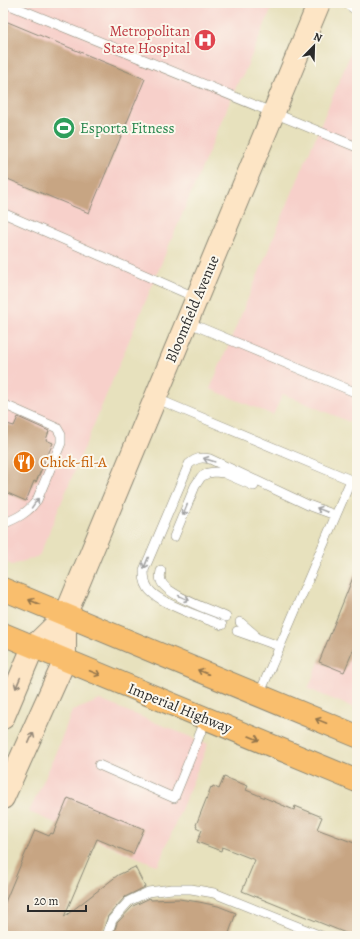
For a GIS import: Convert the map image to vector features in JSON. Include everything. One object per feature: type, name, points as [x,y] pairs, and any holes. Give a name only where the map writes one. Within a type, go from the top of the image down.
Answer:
[{"type":"main road","name":"Bloomfield Avenue","points":[[3,798],[65,660],[65,616],[318,3]]},
{"type":"main road","points":[[3,589],[357,736]]},
{"type":"main road","name":"Bloomfield Avenue","points":[[3,718],[33,647],[65,616]]},
{"type":"main road","name":"Imperial Highway","points":[[3,634],[357,781]]},
{"type":"lane","points":[[5,3],[357,147]]},
{"type":"lane","points":[[346,3],[357,12]]},
{"type":"lane","points":[[3,213],[197,298]]},
{"type":"lane","points":[[187,322],[357,393]]},
{"type":"lane","points":[[156,398],[351,480],[259,695]]},
{"type":"lane","points":[[3,404],[57,428],[61,435],[61,443],[37,500],[31,508],[19,517],[3,524]]},
{"type":"lane","points":[[161,572],[161,582],[170,591],[224,621],[183,610],[160,599],[147,587],[144,579],[144,570],[189,464],[195,459],[202,457],[210,459],[335,516]]},
{"type":"lane","points":[[174,537],[195,486],[201,477],[208,473],[224,473],[290,502],[308,505]]},
{"type":"lane","points":[[239,626],[258,638],[279,646]]},
{"type":"lane","points":[[99,765],[174,798],[206,719]]},
{"type":"lane","points":[[107,936],[112,920],[129,901],[148,892],[172,888],[191,889],[214,893],[321,936]]},
{"type":"shaded area","points":[[3,3],[274,3],[242,78],[240,78],[39,556],[12,565],[3,561]]},
{"type":"shaded area","points":[[355,43],[357,44],[357,425],[283,394],[273,415],[210,389]]},
{"type":"shaded area","points":[[357,567],[357,709],[308,689]]},
{"type":"shaded area","points":[[100,700],[208,744],[158,866],[29,812],[53,760],[72,711]]},
{"type":"building","name":"Esporta Fitness","points":[[3,20],[145,79],[89,213],[3,177]]},
{"type":"building","name":"Chick-fil-A","points":[[18,417],[49,431],[46,440],[53,443],[26,501],[3,491],[3,434],[7,424],[14,426]]},
{"type":"building","points":[[356,570],[357,641],[344,672],[319,662]]},
{"type":"building","points":[[224,777],[248,786],[246,790],[294,810],[295,806],[322,817],[317,829],[357,844],[357,936],[353,936],[242,891],[255,860],[222,847],[221,851],[197,842],[202,830],[196,827],[196,825],[211,787],[212,788],[213,786],[219,789]]},
{"type":"building","points":[[68,798],[144,829],[133,854],[97,839],[64,917],[118,875],[135,867],[145,887],[125,897],[108,916],[101,936],[14,936],[3,931],[3,907],[35,830],[49,836],[51,833],[53,834]]},
{"type":"building","points":[[150,898],[151,900],[179,899],[199,902],[218,906],[236,913],[228,936],[113,936],[117,923],[133,906]]},
{"type":"place","name":"Metropolitan State Hospital","points":[[205,40]]},
{"type":"place","name":"Esporta Fitness","points":[[64,128]]},
{"type":"place","name":"Chick-fil-A","points":[[24,462]]}]
